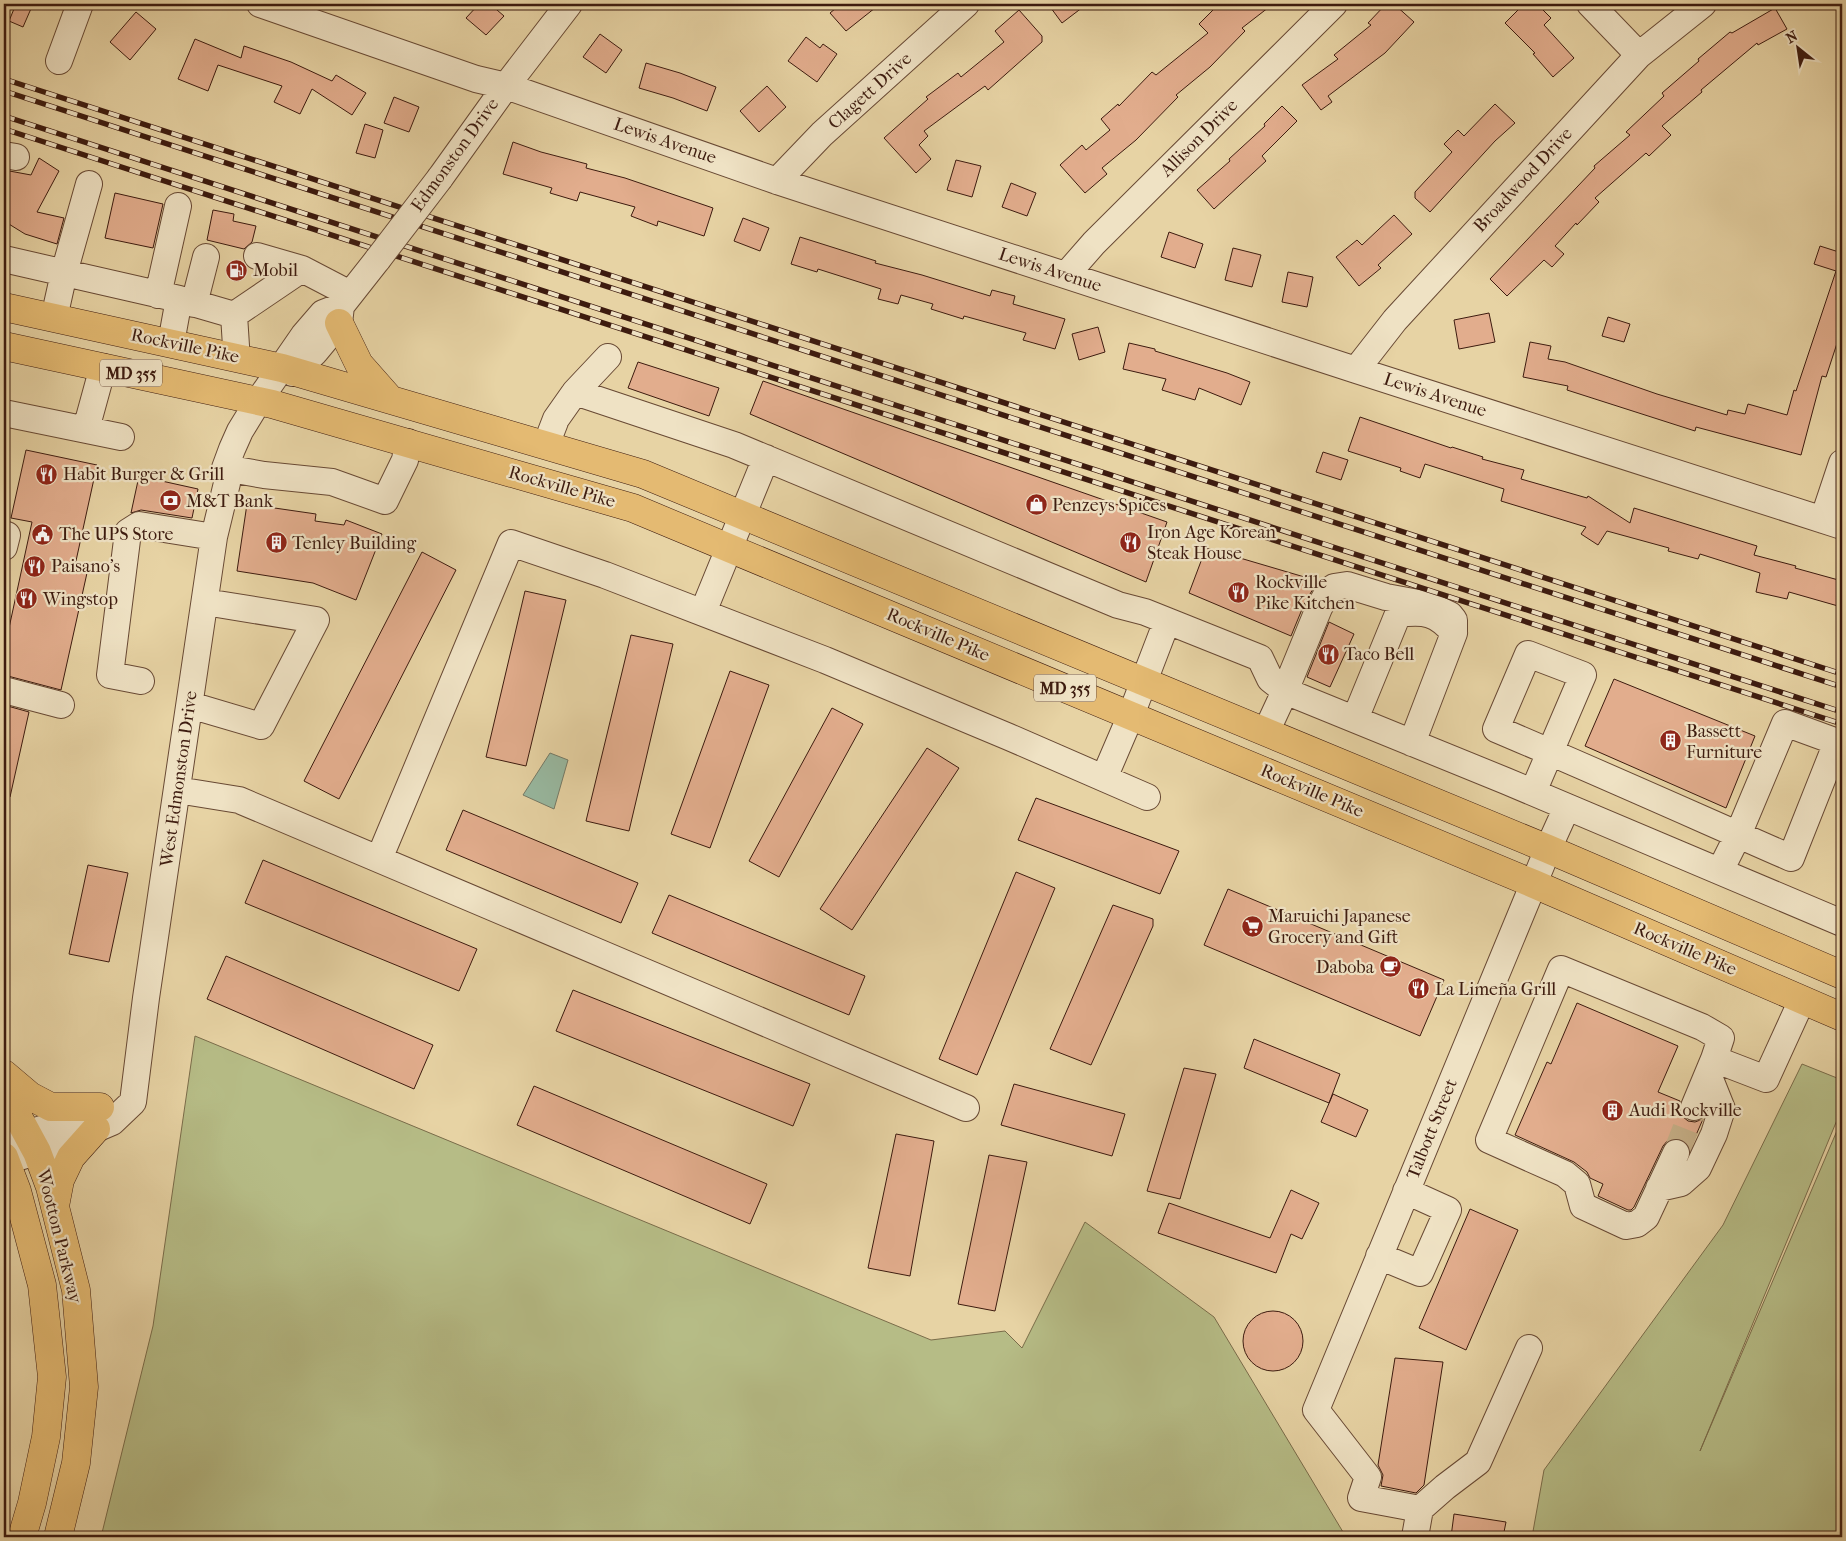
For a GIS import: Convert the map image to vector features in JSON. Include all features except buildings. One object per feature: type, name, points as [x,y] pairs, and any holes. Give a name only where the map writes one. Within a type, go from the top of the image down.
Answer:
[{"type":"main road","name":"Rockville Pike","points":[[4,307],[289,369],[643,474],[1548,849],[1842,975]]},
{"type":"main road","points":[[344,308],[359,364],[389,398]]},
{"type":"main road","name":"Rockville Pike","points":[[4,346],[266,402],[633,508],[1534,884],[1842,1017]]},
{"type":"main road","points":[[1802,1000],[1817,965]]},
{"type":"main road","points":[[4,1074],[30,1096],[51,1107],[98,1118],[71,1157],[60,1180],[55,1206]]},
{"type":"main road","name":"Wootton Parkway","points":[[4,1091],[16,1149],[20,1200],[42,1285],[52,1377],[46,1437],[32,1503],[22,1537]]},
{"type":"main road","name":"Wootton Parkway","points":[[16,1149],[55,1206],[76,1290],[84,1387],[76,1463],[58,1537]]},
{"type":"street","points":[[59,61],[80,4]]},
{"type":"street","name":"Lewis Avenue","points":[[260,4],[476,79],[506,86],[778,180],[1356,370],[1833,523]]},
{"type":"street","name":"Edmonston Drive","points":[[266,402],[289,369],[315,352],[378,260],[569,4]]},
{"type":"street","name":"Clagett Drive","points":[[778,180],[822,134],[966,4]]},
{"type":"street","name":"Allison Drive","points":[[1066,275],[1094,243],[1334,4]]},
{"type":"street","points":[[1590,4],[1639,55]]},
{"type":"street","name":"Broadwood Drive","points":[[1356,370],[1395,320],[1639,55],[1703,4]]},
{"type":"street","points":[[54,318],[64,273],[89,184]]},
{"type":"street","points":[[171,343],[177,299],[178,206]]},
{"type":"street","points":[[257,256],[302,269],[344,308]]},
{"type":"street","points":[[177,299],[206,258]]},
{"type":"street","points":[[4,259],[177,299],[234,315],[302,269]]},
{"type":"street","points":[[233,357],[236,346],[234,315]]},
{"type":"street","points":[[546,445],[556,419],[575,392],[608,357]]},
{"type":"street","points":[[86,430],[103,367]]},
{"type":"street","points":[[575,392],[734,445],[1118,605],[1145,612],[1260,658],[1270,679],[1285,691],[1533,792],[1842,923]]},
{"type":"street","name":"West Edmonston Drive","points":[[16,1149],[58,1146],[98,1118],[112,1122],[133,1102],[214,538],[231,477],[257,439],[266,402]]},
{"type":"street","points":[[4,413],[122,437]]},
{"type":"street","points":[[231,477],[264,475],[332,482],[385,501],[405,460],[408,442]]},
{"type":"street","points":[[703,612],[766,458]]},
{"type":"street","points":[[1833,523],[1842,463]]},
{"type":"street","points":[[141,681],[110,675],[128,532],[139,525],[214,538]]},
{"type":"street","points":[[4,534],[7,535],[4,547]]},
{"type":"street","points":[[379,860],[511,543],[605,575],[826,660],[1147,797]]},
{"type":"street","points":[[1266,732],[1319,608],[1328,592],[1334,587],[1347,585],[1386,597],[1429,605],[1450,615],[1454,620],[1454,633],[1412,743]]},
{"type":"street","points":[[190,705],[261,726],[316,620],[204,602]]},
{"type":"street","points":[[1355,719],[1398,614],[1419,612],[1426,614],[1442,620],[1454,633]]},
{"type":"street","points":[[1104,778],[1167,621]]},
{"type":"street","points":[[4,690],[61,705]]},
{"type":"street","points":[[1533,792],[1550,752],[1738,835],[1790,858],[1836,742],[1786,723],[1738,835],[1720,871]]},
{"type":"street","points":[[177,790],[239,800],[966,1108]]},
{"type":"street","name":"Talbott Street","points":[[1420,1509],[1361,1498],[1368,1477],[1316,1410],[1567,807]]},
{"type":"street","points":[[1676,1153],[1646,1217],[1637,1224],[1626,1226],[1583,1206],[1577,1184],[1565,1174],[1489,1140],[1561,968],[1702,1027],[1722,1038],[1694,1107]]},
{"type":"street","points":[[1711,1066],[1766,1079],[1802,1000]]},
{"type":"street","points":[[1659,1188],[1681,1183],[1698,1168],[1714,1134],[1722,1109],[1711,1066]]},
{"type":"street","points":[[1380,1256],[1420,1273],[1448,1210],[1406,1192]]},
{"type":"street","points":[[1415,1537],[1420,1509],[1478,1462],[1529,1348]]},
{"type":"shaded area","points":[[550,753],[568,760],[554,809],[523,795]]},
{"type":"shaded area","points":[[195,1036],[931,1340],[1005,1331],[1022,1348],[1085,1222],[1214,1317],[1346,1537],[101,1537],[153,1326]]},
{"type":"shaded area","points":[[1802,1064],[1842,1080],[1842,1108],[1700,1451],[1842,1119],[1842,1537],[1532,1537],[1544,1470],[1723,1225]]},
{"type":"tunnel","points":[[1676,1153],[1694,1107]]},
{"type":"railway","points":[[4,79],[1842,674]]},
{"type":"railway","points":[[4,91],[1842,687]]},
{"type":"railway","points":[[4,116],[1842,712]]},
{"type":"railway","points":[[4,129],[1842,724]]},
{"type":"place","name":"Mobil","points":[[237,270]]},
{"type":"place","name":"Habit Burger & Grill","points":[[47,474]]},
{"type":"place","name":"M&T Bank","points":[[170,501]]},
{"type":"place","name":"Penzeys Spices","points":[[1036,505]]},
{"type":"place","name":"The UPS Store","points":[[43,534]]},
{"type":"place","name":"Iron Age Korean Steak House","points":[[1131,542]]},
{"type":"place","name":"Tenley Building","points":[[276,543]]},
{"type":"place","name":"Paisano's","points":[[35,566]]},
{"type":"place","name":"Rockville Pike Kitchen","points":[[1239,592]]},
{"type":"place","name":"Wingstop","points":[[27,599]]},
{"type":"place","name":"Taco Bell","points":[[1328,654]]},
{"type":"place","name":"Bassett Furniture","points":[[1670,741]]},
{"type":"place","name":"Maruichi Japanese Grocery and Gift","points":[[1252,926]]},
{"type":"place","name":"Daboba","points":[[1390,967]]},
{"type":"place","name":"La Limeña Grill","points":[[1419,989]]},
{"type":"place","name":"Audi Rockville","points":[[1613,1110]]}]
